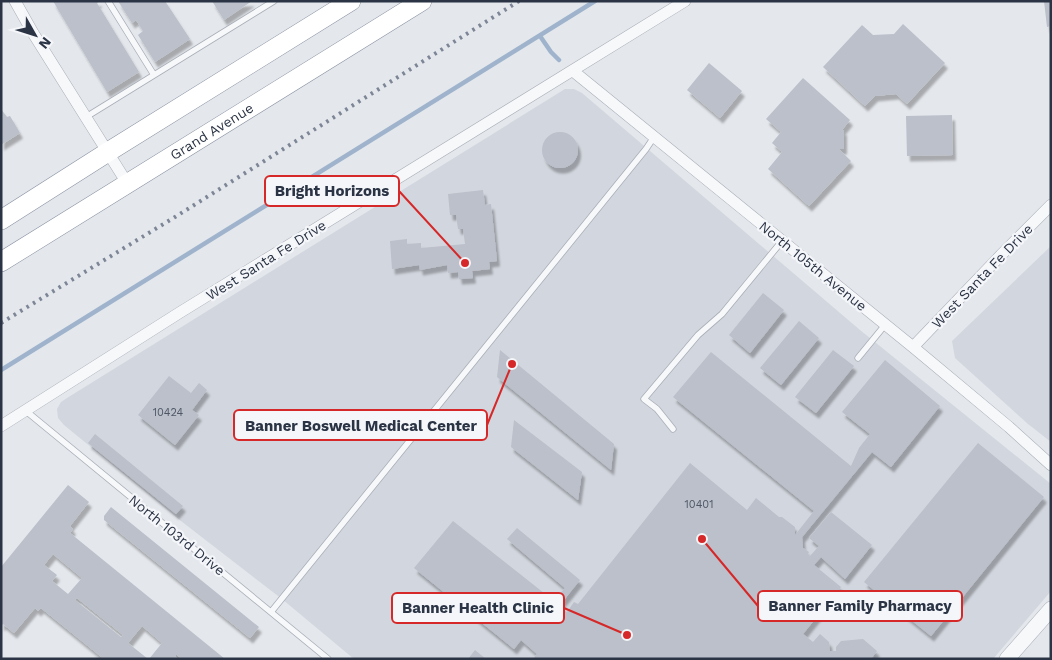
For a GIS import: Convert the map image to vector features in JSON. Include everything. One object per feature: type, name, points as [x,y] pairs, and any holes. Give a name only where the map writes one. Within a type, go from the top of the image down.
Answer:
[{"type":"highway","points":[[1,220],[351,1]]},
{"type":"highway","name":"Grand Avenue","points":[[1,262],[422,1]]},
{"type":"street","points":[[15,1],[127,183]]},
{"type":"street","name":"West Santa Fe Drive","points":[[1,426],[179,313],[685,1]]},
{"type":"street","name":"North 105th Avenue","points":[[573,71],[1009,427],[1051,465]]},
{"type":"street","name":"West Santa Fe Drive","points":[[913,348],[1000,255],[1051,205]]},
{"type":"street","points":[[1007,659],[1051,609]]},
{"type":"lane","points":[[108,1],[154,75]]},
{"type":"lane","points":[[86,117],[271,2]]},
{"type":"lane","points":[[271,612],[646,149],[654,136]]},
{"type":"lane","points":[[673,429],[657,410],[644,399],[698,335],[722,314],[782,241]]},
{"type":"lane","points":[[858,358],[885,325]]},
{"type":"lane","name":"North 103rd Drive","points":[[26,411],[328,659]]},
{"type":"shaded area","points":[[565,89],[574,89],[582,93],[860,330],[1051,484],[1051,591],[993,659],[354,659],[282,599],[181,521],[64,425],[58,418],[57,409],[61,402],[67,398]]},
{"type":"shaded area","points":[[1051,246],[1051,442],[1028,424],[955,358],[952,341]]},
{"type":"building","points":[[53,1],[100,1],[97,3],[139,72],[107,92]]},
{"type":"building","points":[[118,1],[165,1],[190,39],[155,62],[138,35],[143,31],[136,20],[132,23]]},
{"type":"building","points":[[212,1],[252,1],[224,20]]},
{"type":"building","points":[[1044,1],[1051,1],[1051,26],[1047,27]]},
{"type":"building","points":[[903,24],[945,63],[907,104],[896,94],[875,96],[865,106],[823,67],[862,25],[873,35],[894,34]]},
{"type":"building","points":[[709,63],[742,91],[720,118],[687,90]]},
{"type":"building","points":[[803,78],[850,120],[842,130],[844,130],[844,149],[839,149],[851,161],[809,206],[768,169],[782,152],[772,143],[781,132],[766,119]]},
{"type":"building","points":[[1,109],[7,117],[10,116],[20,133],[1,145]]},
{"type":"building","points":[[952,115],[953,155],[907,156],[906,116]]},
{"type":"building","points":[[560,132],[573,137],[578,150],[573,163],[560,168],[547,163],[542,150],[547,137]]},
{"type":"building","points":[[483,190],[485,205],[491,204],[497,261],[489,262],[490,269],[472,271],[473,278],[459,279],[458,272],[448,273],[447,265],[420,270],[419,265],[392,269],[390,241],[407,239],[407,244],[421,243],[421,248],[465,244],[463,229],[458,229],[456,215],[450,215],[448,194]]},
{"type":"building","points":[[763,293],[784,310],[750,353],[729,335]]},
{"type":"building","points":[[799,321],[819,338],[781,385],[760,368]]},
{"type":"building","points":[[500,350],[614,444],[611,470],[497,377]]},
{"type":"building","points":[[833,350],[854,366],[816,413],[795,397]]},
{"type":"building","points":[[711,352],[851,466],[859,448],[870,434],[842,412],[885,360],[940,406],[891,467],[872,452],[802,537],[803,548],[809,552],[810,556],[819,546],[809,538],[831,512],[872,545],[845,579],[821,557],[814,565],[841,587],[803,634],[813,642],[820,634],[829,642],[830,651],[836,651],[836,647],[841,641],[863,639],[877,651],[871,659],[533,659],[537,654],[521,640],[514,649],[414,568],[453,521],[554,601],[565,588],[507,539],[517,528],[580,580],[559,606],[567,612],[574,602],[578,604],[690,463],[747,510],[756,498],[779,517],[782,517],[795,527],[795,535],[814,511],[673,397]]},
{"type":"building","points":[[169,376],[191,393],[199,383],[207,390],[192,410],[199,415],[175,445],[138,415]]},
{"type":"building","points":[[514,420],[582,472],[578,500],[511,447]]},
{"type":"building","points":[[95,434],[183,506],[176,514],[88,443]]},
{"type":"building","points":[[978,443],[1044,497],[931,636],[864,582]]},
{"type":"building","points":[[68,485],[89,502],[70,526],[73,529],[70,533],[225,659],[182,659],[176,654],[175,656],[178,659],[149,659],[162,643],[142,626],[128,643],[148,659],[104,659],[41,608],[38,611],[35,608],[14,633],[3,624],[1,626],[1,567]],"holes":[[[53,554],[82,578],[68,594],[52,581],[57,575],[44,565]],[[77,598],[123,635],[121,637],[75,600]]]},
{"type":"building","points":[[111,507],[259,627],[250,638],[104,520],[104,516]]},
{"type":"building","points":[[475,650],[486,659],[468,659]]},
{"type":"waterway","points":[[1,370],[595,1]]},
{"type":"waterway","points":[[540,36],[559,60]]},
{"type":"railway","points":[[1,323],[175,217],[519,1]]},
{"type":"place","name":"Bright Horizons","points":[[465,263]]},
{"type":"place","name":"Banner Boswell Medical Center","points":[[512,364]]},
{"type":"place","name":"Banner Family Pharmacy","points":[[702,539]]},
{"type":"place","name":"Banner Health Clinic","points":[[627,635]]}]
